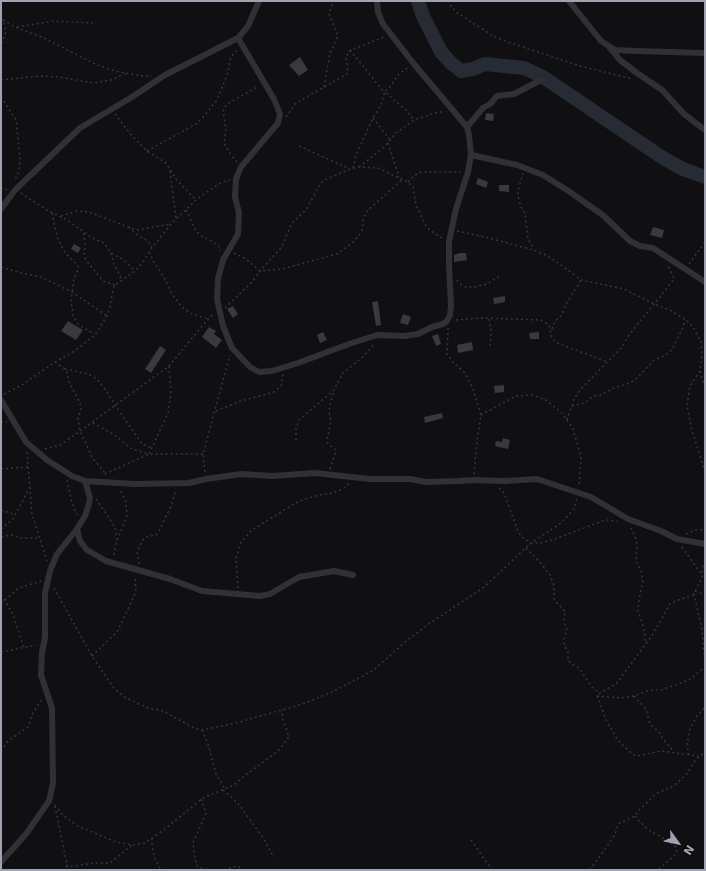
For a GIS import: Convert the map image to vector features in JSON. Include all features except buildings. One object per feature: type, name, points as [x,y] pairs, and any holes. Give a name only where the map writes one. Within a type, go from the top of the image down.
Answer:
[{"type":"street","points":[[1,210],[15,190],[80,128],[132,98],[165,75],[238,38],[248,26],[259,1]]},
{"type":"street","points":[[238,38],[279,108],[280,114],[278,123],[241,167],[236,179],[235,197],[239,213],[238,234],[223,260],[218,279],[217,300],[223,326],[232,348],[250,367],[259,372],[272,371],[349,344],[377,336],[404,336],[418,334],[432,327],[444,324],[447,321],[451,306],[449,241],[456,208],[468,172],[471,155],[469,135],[467,127],[414,64],[383,24],[378,12],[377,1]]},
{"type":"street","points":[[570,1],[601,41],[615,50],[637,52],[705,53]]},
{"type":"street","points":[[609,47],[620,60],[636,73],[662,90],[684,114],[705,130]]},
{"type":"street","points":[[467,127],[483,108],[490,104],[497,96],[514,94],[539,81]]},
{"type":"street","points":[[471,155],[525,168],[543,176],[570,192],[604,216],[630,241],[640,246],[653,248],[705,282]]},
{"type":"street","points":[[1,400],[26,442],[72,476],[85,481],[176,484],[240,474],[272,476],[327,473],[354,477],[410,479],[426,482],[537,479],[591,497],[626,519],[661,531],[676,538],[705,544]]},
{"type":"street","points":[[1,862],[31,827],[49,801],[52,790],[52,708],[41,675],[44,644],[45,593],[50,572],[57,554],[79,527],[85,516],[89,504],[88,491],[85,481]]},
{"type":"street","points":[[79,527],[80,541],[87,550],[106,561],[170,579],[202,590],[260,596],[270,594],[299,577],[334,571],[353,575]]},
{"type":"path","points":[[324,87],[330,53],[338,36],[329,14],[333,1]]},
{"type":"path","points":[[447,1],[456,12],[493,36],[577,65],[634,79]]},
{"type":"path","points":[[1,18],[15,28],[44,38],[97,66],[142,76],[165,75]]},
{"type":"path","points":[[1,46],[6,31],[3,20]]},
{"type":"path","points":[[15,28],[54,22],[93,23]]},
{"type":"path","points":[[278,123],[289,114],[296,104],[347,74],[346,57],[350,50],[391,34]]},
{"type":"path","points":[[148,151],[196,124],[205,115],[217,100],[227,75],[231,57],[242,44]]},
{"type":"path","points":[[350,50],[381,90],[407,111],[414,120]]},
{"type":"path","points":[[353,168],[354,159],[373,118],[381,105],[385,92],[399,74],[414,64]]},
{"type":"path","points":[[1,80],[40,76],[60,77],[94,82],[111,80],[127,73]]},
{"type":"path","points":[[241,167],[231,155],[224,142],[226,129],[223,111],[227,104],[264,83]]},
{"type":"path","points":[[1,97],[16,120],[20,159],[14,182]]},
{"type":"path","points":[[111,109],[132,136],[148,151],[166,163],[176,178],[196,200]]},
{"type":"path","points":[[359,167],[388,143],[396,133],[414,120],[438,112],[453,111]]},
{"type":"path","points":[[373,118],[390,140]]},
{"type":"path","points":[[388,143],[399,177]]},
{"type":"path","points":[[299,146],[350,169]]},
{"type":"path","points":[[38,452],[60,444],[80,432],[169,366],[208,319],[252,282],[281,248],[292,223],[306,210],[319,186],[324,181],[350,169],[359,167],[378,168],[399,177],[413,187],[416,205],[426,226],[431,231],[449,241]]},
{"type":"path","points":[[525,168],[518,191],[518,196],[521,207],[525,213],[528,239],[534,251]]},
{"type":"path","points":[[169,169],[176,219]]},
{"type":"path","points":[[408,182],[415,175],[421,172],[468,172]]},
{"type":"path","points":[[1,396],[73,352],[95,335],[107,316],[115,285],[135,271],[171,224],[196,200],[222,182],[236,179]]},
{"type":"path","points":[[229,250],[246,260],[260,271],[282,269],[337,254],[351,244],[360,234],[363,228],[363,220],[366,212],[402,179]]},
{"type":"path","points":[[15,190],[52,213],[61,216],[92,238],[104,243],[111,253],[114,264],[122,280]]},
{"type":"path","points":[[186,210],[195,229],[200,235],[218,245],[223,260]]},
{"type":"path","points":[[61,216],[77,212],[89,212],[136,230],[171,224]]},
{"type":"path","points":[[52,213],[61,245],[64,251],[78,266],[74,279],[71,300],[73,315],[78,324],[95,335]]},
{"type":"path","points":[[128,227],[134,233],[148,241],[152,248]]},
{"type":"path","points":[[451,230],[489,238],[544,254],[581,280],[624,289],[670,310],[686,320],[693,327],[701,342],[702,354],[700,371],[705,385]]},
{"type":"path","points":[[84,233],[84,256],[86,260],[104,281],[115,285]]},
{"type":"path","points":[[686,269],[705,242]]},
{"type":"path","points":[[149,252],[172,294],[182,307],[192,314],[208,319]]},
{"type":"path","points":[[111,253],[124,260],[135,271]]},
{"type":"path","points":[[567,420],[581,388],[622,347],[628,335],[669,287],[674,278],[663,254]]},
{"type":"path","points":[[1,267],[41,277],[72,292],[107,316]]},
{"type":"path","points":[[449,274],[459,284],[466,287],[486,284],[501,275]]},
{"type":"path","points":[[551,330],[555,321],[562,315],[565,306],[581,280]]},
{"type":"path","points":[[474,480],[481,415],[473,390],[465,373],[447,354],[447,321],[461,319],[541,320],[549,325],[552,338],[555,342],[607,362]]},
{"type":"path","points":[[490,319],[490,349]]},
{"type":"path","points":[[572,406],[585,404],[594,396],[601,395],[636,379],[654,360],[666,355],[672,349],[686,320]]},
{"type":"path","points":[[327,473],[332,466],[336,450],[328,444],[327,440],[331,421],[330,404],[334,390],[343,373],[363,356],[382,336]]},
{"type":"path","points":[[206,479],[203,454],[232,348]]},
{"type":"path","points":[[55,362],[65,369],[88,374],[97,379],[142,444],[152,448]]},
{"type":"path","points":[[92,482],[149,454],[168,413],[171,393],[169,366]]},
{"type":"path","points":[[216,411],[241,401],[274,392],[281,386],[285,367]]},
{"type":"path","points":[[65,369],[69,382],[80,403],[81,409],[78,419],[80,432],[93,460],[106,474]]},
{"type":"path","points":[[700,371],[690,386],[687,405],[691,427],[705,472]]},
{"type":"path","points":[[296,440],[296,429],[299,420],[334,390]]},
{"type":"path","points":[[1,603],[19,588],[48,579],[62,601],[92,656],[113,687],[124,697],[150,709],[161,710],[194,728],[202,730],[236,723],[306,703],[336,690],[374,670],[405,642],[430,623],[483,588],[531,543],[561,523],[574,509],[579,493],[581,457],[573,429],[567,420],[546,400],[532,395],[516,396],[481,415]]},
{"type":"path","points":[[92,422],[113,434],[132,449],[149,454],[203,454]]},
{"type":"path","points":[[26,442],[32,514],[50,572]]},
{"type":"path","points":[[1,469],[28,467]]},
{"type":"path","points":[[62,469],[69,486],[79,527]]},
{"type":"path","points":[[238,594],[236,558],[241,542],[252,530],[299,501],[319,495],[333,493],[346,487],[354,477]]},
{"type":"path","points":[[492,481],[504,493],[521,536],[531,543],[541,543],[552,540],[605,520],[620,521],[626,519],[636,536],[636,561],[641,571],[642,582],[638,611],[646,644]]},
{"type":"path","points":[[106,561],[114,554],[117,540],[127,516],[126,502],[116,483]]},
{"type":"path","points":[[140,571],[137,552],[139,546],[146,537],[156,535],[159,531],[172,504],[176,484]]},
{"type":"path","points":[[1,529],[16,515],[22,500],[30,487]]},
{"type":"path","points":[[88,491],[98,501],[115,527],[117,540]]},
{"type":"path","points":[[1,510],[16,515]]},
{"type":"path","points":[[702,575],[676,538],[694,530],[705,530]]},
{"type":"path","points":[[1,537],[12,535],[21,538],[39,538]]},
{"type":"path","points":[[526,548],[550,575],[554,586],[554,600],[565,611],[564,621],[567,630],[564,645],[568,652],[568,659],[570,663],[580,668],[592,687],[600,692]]},
{"type":"path","points":[[597,696],[621,698],[634,696],[650,690],[661,690],[689,680],[705,666],[702,629],[694,595],[702,575],[705,561]]},
{"type":"path","points":[[92,656],[117,632],[136,592],[136,578],[132,569]]},
{"type":"path","points":[[695,590],[705,595]]},
{"type":"path","points":[[1,595],[13,614],[24,648]]},
{"type":"path","points":[[597,696],[600,692],[617,683],[646,644],[670,604],[694,595]]},
{"type":"path","points":[[1,652],[44,644]]},
{"type":"path","points":[[1,751],[8,741],[28,727],[33,713],[46,692]]},
{"type":"path","points":[[597,696],[606,720],[617,739],[632,754],[637,756],[661,751],[698,756]]},
{"type":"path","points":[[634,696],[646,709],[649,721],[674,752]]},
{"type":"path","points":[[689,755],[686,745],[690,729],[697,716],[705,707]]},
{"type":"path","points":[[55,805],[63,815],[76,825],[116,842],[133,845],[145,843],[201,799],[234,786],[243,777],[278,751],[289,737],[282,717],[282,710]]},
{"type":"path","points":[[202,730],[208,744],[216,774],[224,790],[237,802],[264,839],[274,858]]},
{"type":"path","points":[[590,870],[615,835],[618,824],[635,816],[639,810],[658,793],[670,788],[687,774],[698,756],[705,752]]},
{"type":"path","points":[[52,790],[66,867],[68,870]]},
{"type":"path","points":[[201,799],[206,813],[193,843],[194,853],[197,866],[212,870]]},
{"type":"path","points":[[635,816],[647,829],[675,846],[676,852],[674,856],[658,870]]},
{"type":"path","points":[[152,838],[152,847],[155,859],[161,870]]},
{"type":"path","points":[[471,840],[492,870]]},
{"type":"path","points":[[66,867],[110,863],[133,845]]},
{"type":"path","points":[[224,870],[237,866],[244,870]]},
{"type":"waterway","points":[[418,1],[423,16],[441,52],[461,71],[473,69],[485,64],[524,68],[543,77],[663,158],[683,169],[705,177]]}]
